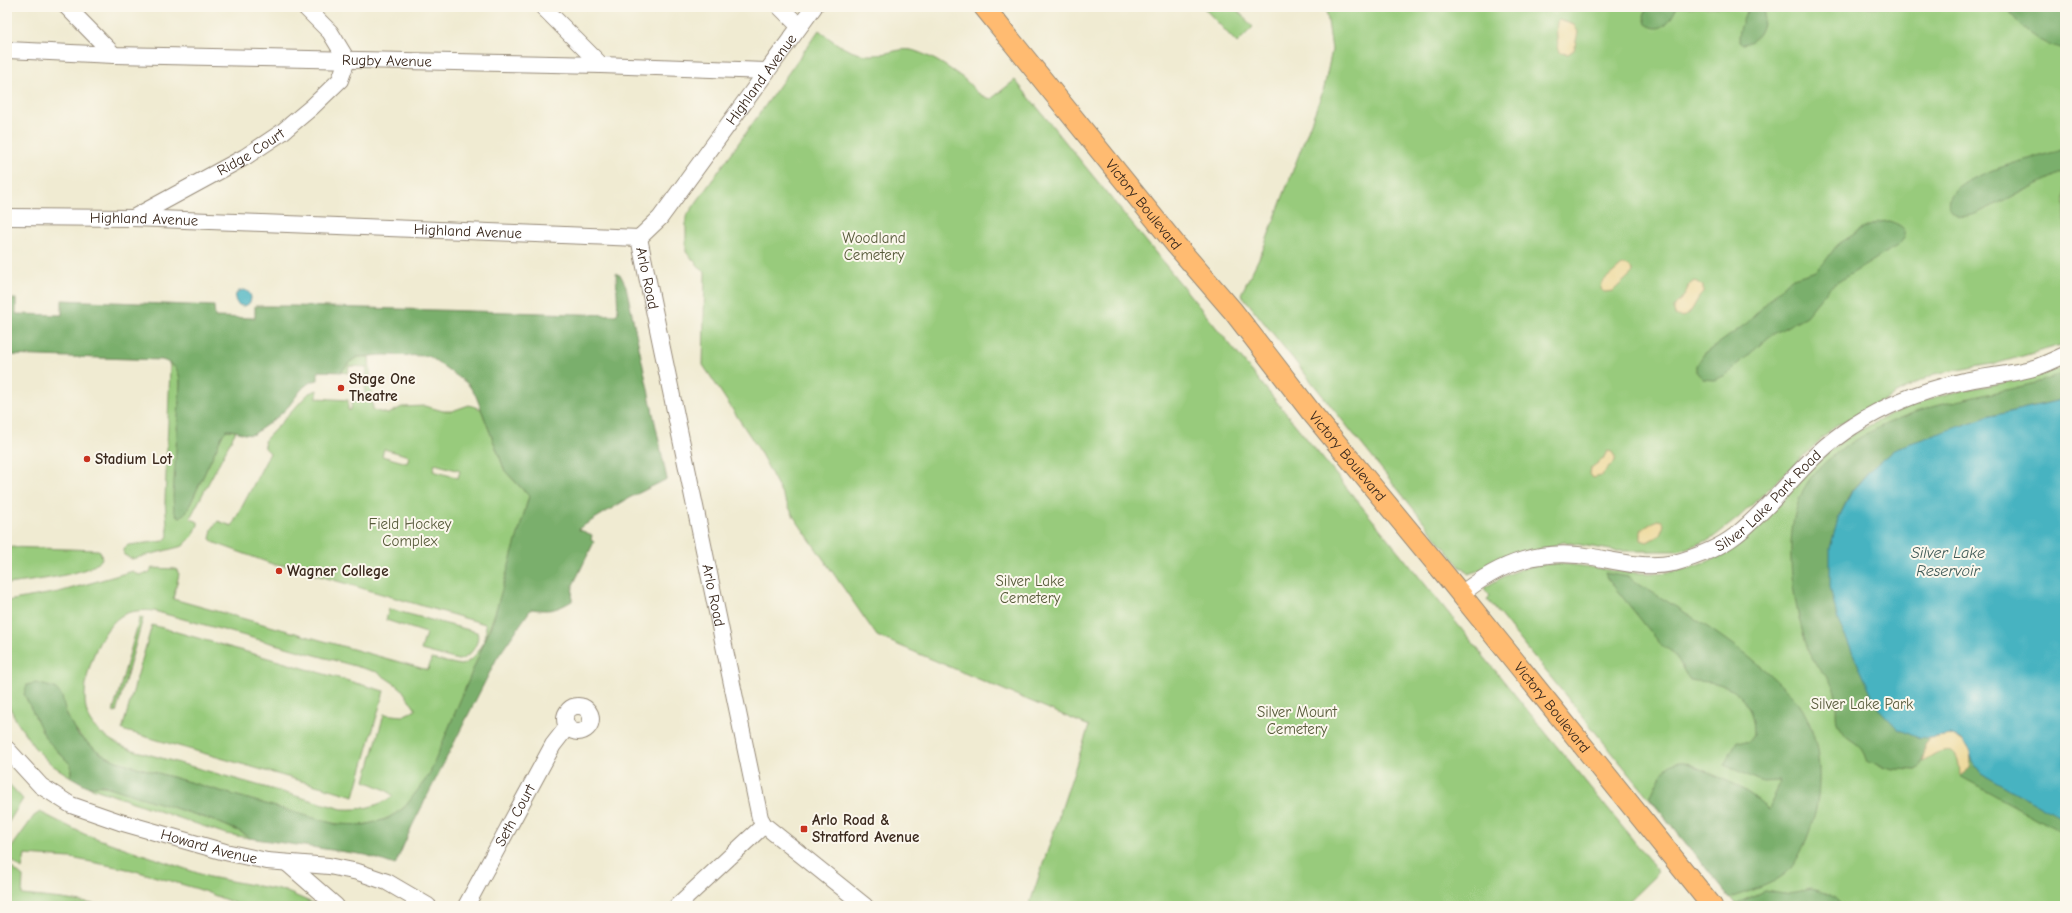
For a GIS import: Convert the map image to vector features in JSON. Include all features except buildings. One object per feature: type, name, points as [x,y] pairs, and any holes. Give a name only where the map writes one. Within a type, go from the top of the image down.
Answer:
[{"type":"main road","name":"Victory Boulevard","points":[[984,7],[1176,245],[1233,311],[1287,382],[1712,906]]},
{"type":"street","points":[[67,7],[114,54]]},
{"type":"street","points":[[305,7],[330,32],[347,60]]},
{"type":"street","points":[[542,7],[601,65]]},
{"type":"street","points":[[780,7],[800,26]]},
{"type":"street","name":"Highland Avenue","points":[[7,216],[133,218],[639,238],[660,218],[814,7]]},
{"type":"street","name":"Rugby Avenue","points":[[7,50],[347,60],[601,65],[766,71]]},
{"type":"street","name":"Ridge Court","points":[[133,218],[244,157],[281,133],[312,107],[340,80],[347,60]]},
{"type":"street","name":"Arlo Road","points":[[639,238],[756,802],[760,818],[764,825]]},
{"type":"street","name":"Silver Lake Park Road","points":[[1460,595],[1480,579],[1502,567],[1527,558],[1553,554],[1579,555],[1626,564],[1648,566],[1694,558],[1716,548],[1736,536],[1821,449],[1853,426],[1888,407],[1923,392],[1961,382],[2037,367],[2065,355]]},
{"type":"street","name":"Seth Court","points":[[466,906],[552,745],[567,727]]},
{"type":"street","name":"Howard Avenue","points":[[7,749],[41,786],[71,805],[120,822],[225,852],[288,864],[329,866],[358,872],[387,882],[428,906]]},
{"type":"street","points":[[677,906],[764,825],[865,906]]},
{"type":"street","points":[[288,864],[336,906]]},
{"type":"green space","points":[[1203,7],[1234,7],[1253,27],[1237,43]]},
{"type":"green space","points":[[1326,7],[2065,7],[2065,344],[1998,363],[1934,374],[1835,426],[1738,518],[1711,539],[1679,551],[1616,551],[1564,542],[1468,574],[1464,568],[1461,568],[1241,294],[1262,252],[1324,88],[1332,50]]},
{"type":"green space","points":[[1647,7],[1677,7],[1665,25],[1657,28],[1646,24],[1644,16]]},
{"type":"green space","points":[[1750,7],[1764,7],[1763,25],[1758,35],[1754,39],[1743,44],[1739,41],[1740,32],[1743,19]]},
{"type":"green space","points":[[2007,7],[2065,7],[2065,49],[2047,43],[2024,29]]},
{"type":"green space","points":[[819,30],[848,50],[864,55],[882,54],[898,50],[911,50],[922,53],[946,66],[963,78],[978,93],[991,99],[1015,80],[1659,872],[1627,903],[1623,906],[1029,906],[1089,726],[877,636],[794,517],[758,448],[703,365],[705,273],[686,252],[686,217]]},
{"type":"green space","points":[[2065,149],[2065,171],[1976,214],[1959,216],[1952,212],[1949,203],[1950,199],[1952,194],[1963,184],[1987,172]]},
{"type":"green space","points":[[1889,221],[1899,225],[1905,230],[1902,241],[1897,246],[1830,287],[1806,316],[1770,336],[1726,375],[1714,380],[1703,379],[1697,373],[1697,365],[1704,354],[1747,323],[1785,284],[1793,278],[1816,271],[1837,245],[1862,229],[1879,222]]},
{"type":"green space","points":[[616,273],[621,276],[626,286],[667,479],[629,498],[578,529],[592,535],[591,540],[594,542],[573,585],[572,601],[552,610],[531,609],[497,658],[412,826],[395,865],[366,855],[249,838],[241,832],[215,821],[103,785],[89,787],[71,777],[71,765],[46,739],[24,694],[27,685],[36,683],[55,688],[62,696],[66,714],[78,735],[100,753],[116,761],[335,824],[364,825],[387,819],[404,808],[429,775],[492,624],[529,496],[505,471],[476,396],[468,384],[429,356],[384,355],[357,357],[341,372],[318,371],[318,380],[312,381],[303,387],[282,413],[254,434],[250,435],[227,430],[223,434],[187,511],[181,517],[177,516],[174,511],[173,496],[180,384],[179,375],[176,369],[162,360],[7,355],[7,299],[16,299],[16,314],[62,315],[62,300],[214,306],[215,317],[255,318],[255,306],[615,315],[618,313]]},
{"type":"green space","name":"Field Hockey Complex","points":[[357,357],[369,357],[373,410],[388,414],[402,407],[425,406],[443,411],[452,411],[469,405],[481,409],[505,471],[529,496],[497,608],[472,674],[437,758],[419,791],[402,809],[385,819],[357,825],[327,822],[116,761],[98,752],[84,740],[72,724],[64,706],[57,751],[71,765],[71,777],[52,765],[34,747],[17,722],[7,702],[7,601],[59,592],[133,571],[138,575],[149,573],[152,568],[176,569],[179,574],[173,599],[428,670],[431,659],[461,665],[471,659],[480,649],[485,636],[485,624],[282,565],[275,565],[215,543],[210,539],[212,529],[218,521],[232,526],[270,453],[265,448],[264,441],[309,393],[317,390],[317,398],[348,400],[348,410],[351,410],[352,400],[364,401],[367,367],[349,366],[348,373],[341,372]],"holes":[[[384,449],[409,456],[407,463],[382,456]],[[435,464],[460,471],[458,478],[433,471]],[[142,611],[154,611],[377,672],[401,688],[416,710],[402,716],[384,714],[365,781],[386,790],[393,796],[381,803],[369,807],[342,809],[126,748],[101,734],[93,726],[86,709],[85,695],[90,664],[96,649],[112,624],[125,614]]]},
{"type":"green space","points":[[165,360],[172,364],[177,369],[180,380],[174,511],[187,511],[223,434],[227,430],[236,431],[190,518],[198,522],[193,536],[183,546],[132,559],[124,555],[123,550],[128,545],[164,541],[168,536],[165,501],[170,367],[169,363]]},
{"type":"green space","name":"Silver Lake Park","points":[[2065,366],[2065,906],[1737,906],[1487,599],[1490,596],[1484,588],[1514,572],[1537,565],[1562,564],[1642,573],[1668,572],[1693,567],[1718,557],[1739,543],[1777,507],[1812,468],[1831,450],[1861,430],[1901,410],[1932,398],[2016,380],[2049,372]]},
{"type":"green space","points":[[2065,373],[2065,399],[1987,417],[1870,470],[1852,490],[1838,519],[1915,737],[1930,738],[1927,742],[1920,768],[1917,770],[1893,769],[1867,762],[1861,748],[1840,730],[1836,717],[1835,692],[1830,682],[1811,657],[1797,611],[1793,588],[1791,541],[1794,518],[1800,497],[1810,479],[1830,458],[1857,440],[1886,424],[1932,407],[2008,390]]},
{"type":"green space","points":[[7,547],[98,550],[100,551],[102,558],[97,564],[74,573],[7,584]]},
{"type":"green space","points":[[1605,573],[1629,577],[1732,644],[1751,658],[1785,689],[1800,705],[1804,712],[1813,735],[1818,759],[1819,784],[1816,809],[1812,825],[1796,861],[1785,874],[1773,882],[1730,898],[1651,800],[1651,795],[1663,772],[1672,764],[1678,762],[1685,762],[1730,782],[1750,794],[1769,810],[1780,781],[1763,782],[1724,765],[1737,741],[1749,742],[1754,735],[1752,716],[1745,701],[1732,690],[1724,686],[1712,682],[1690,680],[1676,656],[1668,649],[1663,647],[1607,578]]},
{"type":"green space","points":[[389,609],[477,632],[478,636],[476,645],[470,654],[458,660],[421,650],[426,633],[386,620]]},
{"type":"green space","points":[[140,617],[143,618],[116,713],[113,712]]},
{"type":"green space","points":[[152,625],[384,691],[354,796],[122,730]]},
{"type":"green space","points":[[1972,756],[1973,762],[2065,820],[2065,834],[1960,776],[1967,769]]},
{"type":"green space","points":[[7,782],[23,799],[7,825]]},
{"type":"green space","points":[[94,785],[111,787],[215,821],[241,832],[249,838],[226,834],[89,787]]},
{"type":"green space","points":[[40,812],[84,834],[209,877],[285,891],[319,906],[242,906],[198,889],[132,870],[71,858],[25,855],[22,869],[7,857],[7,854],[34,816]]},
{"type":"green space","points":[[7,864],[23,877],[22,895],[107,906],[7,906]]},
{"type":"green space","points":[[1811,889],[1832,896],[1842,906],[1737,906],[1735,904],[1765,891],[1784,894]]},
{"type":"sand","points":[[1559,20],[1574,25],[1578,32],[1574,50],[1568,54],[1561,53],[1559,48],[1557,39],[1557,22]]},
{"type":"sand","points":[[1622,265],[1626,265],[1633,272],[1613,291],[1604,292],[1601,289],[1602,282]]},
{"type":"sand","points":[[1695,281],[1703,286],[1703,293],[1689,314],[1681,317],[1675,315],[1674,309],[1676,304],[1684,296],[1690,284]]},
{"type":"sand","points":[[1607,451],[1612,452],[1615,457],[1615,461],[1601,476],[1593,478],[1590,474],[1591,468],[1603,459]]},
{"type":"sand","points":[[1657,520],[1662,521],[1664,525],[1660,535],[1647,542],[1641,540],[1641,530]]},
{"type":"sand","points":[[1950,735],[1961,740],[1970,751],[1970,768],[1960,776],[1957,757],[1950,751],[1938,753],[1923,762],[1924,745],[1930,738]]},
{"type":"water","points":[[243,290],[249,292],[251,298],[249,304],[243,306],[237,304],[235,298],[237,292]]},
{"type":"water","name":"Silver Lake Reservoir","points":[[2065,399],[2065,820],[1981,773],[1973,762],[1969,748],[1961,739],[1950,735],[1930,738],[1916,737],[1898,729],[1878,708],[1838,621],[1830,586],[1830,548],[1838,519],[1852,491],[1870,470],[1896,448],[1987,417]]},
{"type":"place","name":"Stage One Theatre","points":[[341,388]]},
{"type":"place","name":"Stadium Lot","points":[[87,459]]},
{"type":"place","name":"Wagner College","points":[[279,571]]},
{"type":"place","name":"Arlo Road & Stratford Avenue","points":[[804,829]]},
{"type":"park label","name":"Woodland Cemetery","points":[[874,246]]},
{"type":"park label","name":"Silver Lake Cemetery","points":[[1030,590]]},
{"type":"park label","name":"Silver Mount Cemetery","points":[[1297,720]]}]
